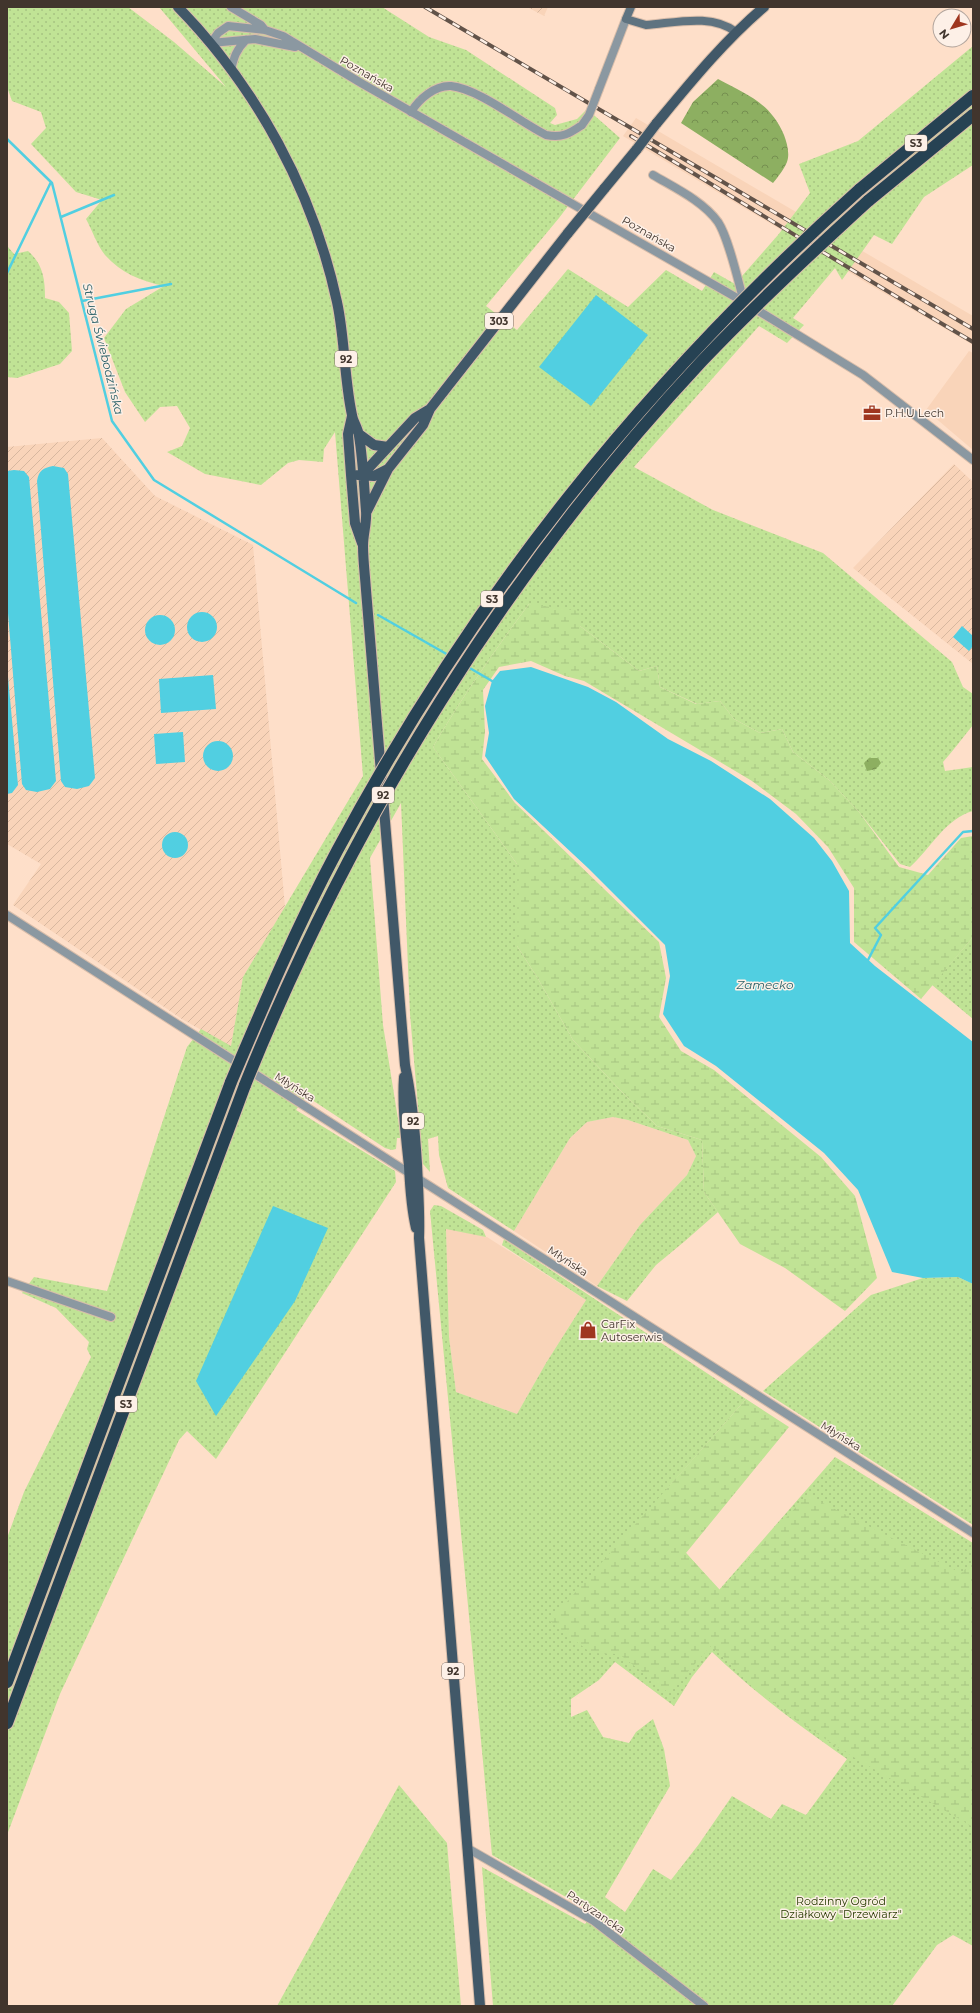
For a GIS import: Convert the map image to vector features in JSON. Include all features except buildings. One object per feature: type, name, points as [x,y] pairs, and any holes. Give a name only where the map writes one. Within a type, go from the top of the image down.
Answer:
[{"type":"highway","name":"S3","points":[[7,1682],[231,1082],[293,940],[340,846],[410,722],[485,608],[555,512],[657,390],[759,283],[859,190],[973,96]]},
{"type":"highway","name":"S3","points":[[7,1723],[245,1086],[292,975],[348,860],[422,730],[496,616],[568,518],[671,396],[769,294],[868,202],[973,114]]},
{"type":"main road","name":"92","points":[[178,7],[211,43],[232,70],[255,104],[282,150],[297,182],[319,240],[337,303],[344,346],[352,416],[359,434],[367,521],[363,545],[405,1065],[410,1091],[413,1176],[420,1214],[419,1238],[480,2006]]},
{"type":"main road","points":[[631,7],[626,19],[646,24],[716,22],[728,26],[736,32],[764,7]]},
{"type":"main road","name":"303","points":[[366,512],[388,469],[423,425],[430,409],[568,233],[656,124],[711,57],[736,32]]},
{"type":"main road","name":"303","points":[[363,474],[415,418],[430,409]]},
{"type":"main road","name":"92","points":[[352,416],[348,434],[355,523],[363,545]]},
{"type":"main road","points":[[359,434],[374,445],[388,448]]},
{"type":"main road","points":[[351,475],[363,474],[374,476],[388,469]]},
{"type":"street","name":"Poznańska","points":[[231,7],[262,24],[265,30]]},
{"type":"street","points":[[411,112],[422,98],[434,90],[450,86],[470,91],[546,135],[558,137],[570,134],[582,125],[589,115],[626,19]]},
{"type":"street","name":"Poznańska","points":[[211,43],[218,33],[228,26],[265,30],[283,36],[300,48],[744,302],[863,375],[973,460]]},
{"type":"street","points":[[232,70],[234,56],[238,48],[246,40]]},
{"type":"street","name":"Poznańska","points":[[211,43],[262,40],[300,48]]},
{"type":"street","points":[[653,175],[689,196],[718,222],[732,260],[744,302]]},
{"type":"street","name":"Młyńska","points":[[7,915],[973,1533]]},
{"type":"street","points":[[7,1281],[111,1317]]},
{"type":"street","name":"Partyzancka","points":[[467,1848],[594,1921],[704,2006]]},
{"type":"shaded area","points":[[527,7],[548,7],[544,16]]},
{"type":"shaded area","points":[[636,118],[973,316],[973,345],[865,282],[788,234],[623,136]]},
{"type":"shaded area","points":[[969,351],[973,353],[973,450],[926,410]]},
{"type":"shaded area","points":[[102,438],[155,496],[253,545],[285,907],[243,977],[231,1047],[182,1019],[13,905],[41,864],[7,844],[7,447]]},
{"type":"shaded area","points":[[954,464],[973,482],[973,664],[853,568]]},
{"type":"shaded area","points":[[613,1117],[628,1120],[688,1140],[696,1156],[687,1175],[640,1225],[597,1286],[514,1231],[570,1138],[587,1122]]},
{"type":"shaded area","points":[[446,1228],[487,1237],[586,1300],[546,1363],[517,1414],[456,1392],[449,1337]]},
{"type":"green space","points":[[7,7],[128,7],[174,42],[226,87],[159,7],[382,7],[429,37],[466,50],[555,108],[557,115],[550,123],[555,125],[577,119],[587,109],[620,138],[559,218],[486,306],[517,330],[568,269],[628,307],[666,270],[702,291],[714,272],[735,284],[778,235],[810,193],[799,164],[858,141],[973,46],[973,165],[924,197],[892,244],[874,235],[842,280],[835,268],[793,318],[804,325],[787,343],[759,326],[634,467],[713,510],[823,553],[952,662],[963,687],[973,694],[973,725],[943,762],[945,771],[973,767],[973,811],[963,815],[946,827],[910,867],[900,864],[859,812],[829,780],[793,752],[782,729],[760,733],[734,719],[720,701],[697,704],[660,687],[657,666],[639,671],[580,626],[529,604],[479,674],[433,747],[517,864],[517,946],[537,977],[573,1040],[620,1090],[657,1126],[702,1140],[704,1192],[718,1212],[656,1265],[627,1301],[597,1286],[640,1225],[687,1175],[696,1156],[688,1140],[628,1120],[613,1117],[587,1122],[570,1138],[514,1231],[448,1188],[439,1155],[438,1136],[428,1139],[430,1172],[423,1164],[410,1014],[401,803],[370,858],[383,1025],[401,1138],[397,1138],[396,1149],[392,1150],[385,1148],[306,1096],[296,1110],[395,1171],[396,1182],[216,1459],[187,1431],[179,1440],[60,1694],[7,1835],[7,1538],[24,1492],[91,1357],[87,1349],[89,1342],[56,1308],[22,1293],[34,1277],[107,1291],[187,1047],[201,1029],[231,1046],[243,977],[363,776],[335,432],[324,449],[323,462],[299,460],[288,463],[261,485],[205,474],[167,452],[182,446],[190,428],[177,406],[160,407],[145,422],[125,392],[104,338],[126,309],[164,286],[139,279],[118,267],[105,255],[86,219],[102,200],[76,192],[31,144],[46,128],[41,112],[12,101],[7,87]]},
{"type":"green space","points":[[718,79],[748,95],[765,107],[772,115],[784,135],[788,148],[787,162],[773,183],[681,123],[693,102]]},
{"type":"green space","points":[[7,243],[8,247],[14,254],[28,251],[33,256],[40,267],[44,278],[45,298],[59,302],[69,313],[72,351],[60,364],[17,378],[7,377]]},
{"type":"green space","points":[[529,604],[580,611],[580,626],[639,671],[657,666],[660,687],[696,704],[720,701],[734,719],[760,733],[782,729],[793,752],[829,780],[859,812],[899,867],[928,875],[961,838],[973,836],[973,937],[921,999],[854,942],[854,888],[828,847],[796,814],[752,781],[584,681],[565,676],[531,661],[499,667],[483,690],[485,732],[482,759],[515,803],[659,942],[666,978],[659,1017],[681,1051],[714,1070],[821,1157],[855,1196],[877,1278],[845,1311],[785,1268],[740,1244],[704,1192],[702,1140],[657,1126],[620,1090],[573,1040],[537,977],[517,946],[517,864],[433,747],[479,674]]},
{"type":"green space","points":[[869,758],[878,758],[881,763],[876,769],[867,771],[864,763]]},
{"type":"green space","points":[[973,937],[973,1019],[932,985]]},
{"type":"green space","name":"Rodzinny Ogród Działkowy \"Drzewiarz\"","points":[[434,1205],[441,1206],[483,1230],[486,1237],[446,1229],[449,1337],[456,1392],[517,1414],[546,1363],[586,1300],[502,1245],[504,1239],[746,1399],[667,1489],[686,1553],[719,1590],[835,1457],[973,1543],[973,1946],[953,1935],[937,1945],[892,2006],[493,2006],[482,1867],[585,1924],[594,1913],[492,1855],[430,1211]],"holes":[[[712,1652],[777,1708],[847,1759],[806,1815],[782,1804],[771,1819],[732,1796],[699,1844],[671,1880],[653,1869],[625,1912],[605,1897],[670,1786],[664,1749],[653,1719],[636,1732],[629,1743],[603,1737],[587,1710],[571,1717],[571,1699],[599,1680],[615,1662],[674,1706],[692,1677]]]},
{"type":"green space","points":[[958,1277],[973,1284],[973,1525],[763,1391],[871,1295],[923,1278]]},
{"type":"green space","points":[[746,1399],[789,1427],[686,1553],[720,1590],[807,1495],[961,1573],[973,1562],[973,1827],[850,1755],[788,1715],[711,1646],[669,1693],[619,1654],[591,1653],[550,1621]]},
{"type":"green space","points":[[399,1785],[447,1843],[461,2006],[277,2006]]},
{"type":"water","points":[[596,295],[648,335],[591,406],[539,367]]},
{"type":"water","points":[[53,466],[64,468],[68,474],[95,778],[89,786],[77,789],[65,787],[61,781],[37,481],[42,470]]},
{"type":"water","points":[[7,471],[24,471],[29,477],[56,781],[50,789],[37,792],[26,790],[22,784],[7,601]]},
{"type":"water","points":[[202,612],[213,616],[217,627],[213,638],[202,642],[191,638],[187,627],[191,616]]},
{"type":"water","points":[[160,615],[171,619],[175,630],[171,641],[160,645],[149,641],[145,630],[149,619]]},
{"type":"water","points":[[962,626],[973,636],[973,646],[969,651],[953,637]]},
{"type":"water","points":[[7,666],[18,785],[12,793],[7,794]]},
{"type":"water","name":"Zamecko","points":[[531,667],[588,687],[616,702],[668,739],[711,761],[770,799],[814,838],[832,861],[849,891],[850,943],[875,966],[973,1042],[973,1284],[958,1277],[923,1278],[892,1272],[858,1190],[824,1153],[716,1066],[684,1046],[663,1014],[670,976],[665,945],[588,868],[514,799],[485,756],[489,733],[485,706],[492,681],[500,671]]},
{"type":"water","points":[[213,675],[216,709],[161,713],[159,679]]},
{"type":"water","points":[[183,732],[185,762],[156,764],[154,734]]},
{"type":"water","points":[[218,741],[229,745],[233,756],[229,767],[218,771],[207,767],[203,756],[207,745]]},
{"type":"water","points":[[175,832],[184,836],[188,845],[184,854],[175,858],[166,854],[162,845],[166,836]]},
{"type":"water","points":[[273,1206],[328,1228],[295,1301],[216,1416],[196,1381]]},
{"type":"waterway","name":"Struga Świebodzińska","points":[[7,139],[52,183],[112,421],[154,480],[356,603]]},
{"type":"waterway","points":[[7,273],[51,182]]},
{"type":"waterway","points":[[61,217],[114,195]]},
{"type":"waterway","points":[[82,301],[171,284]]},
{"type":"waterway","name":"Struga Świebodzińska","points":[[378,615],[450,656]]},
{"type":"waterway","name":"Struga Świebodzińska","points":[[468,667],[492,681]]},
{"type":"waterway","points":[[868,960],[881,935],[875,928],[963,832],[973,831]]},
{"type":"railway","points":[[425,7],[973,329]]},
{"type":"railway","points":[[631,136],[973,342]]},
{"type":"place","name":"P.H.U Lech","points":[[872,413]]},
{"type":"place","name":"CarFix Autoserwis","points":[[588,1330]]}]
